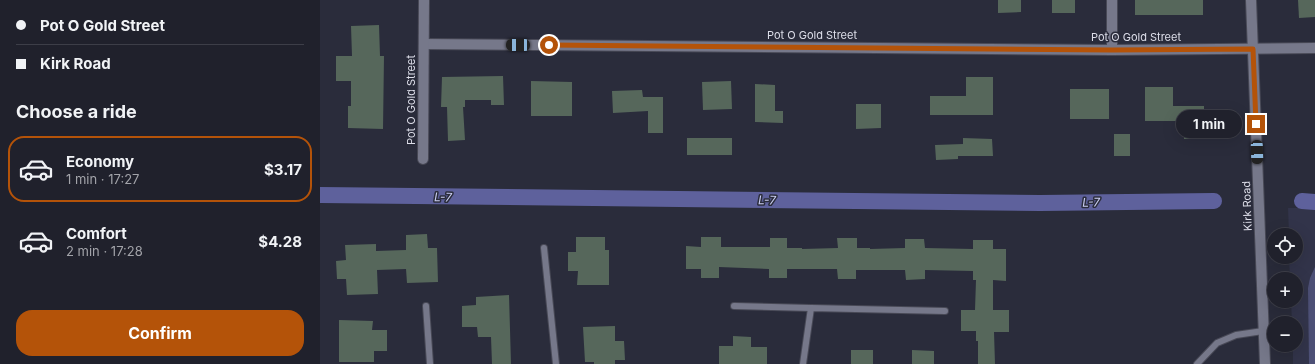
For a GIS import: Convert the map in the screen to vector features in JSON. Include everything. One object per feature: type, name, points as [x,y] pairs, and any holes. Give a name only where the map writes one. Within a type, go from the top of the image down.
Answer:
[{"type":"street","points":[[424,0],[424,44]]},
{"type":"street","points":[[1112,0],[1112,50]]},
{"type":"street","name":"Kirk Road","points":[[1251,0],[1265,364]]},
{"type":"street","name":"Pot O Gold Street","points":[[423,159],[424,44],[1112,50],[1315,48]]},
{"type":"lane","points":[[544,248],[556,364]]},
{"type":"lane","points":[[426,306],[430,364]]},
{"type":"lane","points":[[734,306],[945,311]]},
{"type":"lane","points":[[803,364],[811,308]]},
{"type":"lane","points":[[1197,364],[1217,343],[1236,335],[1264,331]]},
{"type":"shaded area","points":[[1288,208],[1315,208],[1315,364],[1293,364],[1293,352],[1303,352],[1303,316],[1292,316],[1291,308],[1303,308],[1303,272],[1290,272],[1289,264],[1303,264],[1303,228],[1289,228]]},
{"type":"shaded area","points":[[1315,267],[1315,364],[1309,364],[1308,288],[1310,278]]},
{"type":"building","points":[[998,0],[1021,0],[1021,12],[998,13]]},
{"type":"building","points":[[1052,0],[1075,0],[1075,13],[1052,13]]},
{"type":"building","points":[[1135,0],[1203,0],[1203,15],[1135,15]]},
{"type":"building","points":[[1298,0],[1315,0],[1315,17],[1299,18]]},
{"type":"building","points":[[379,25],[380,56],[384,56],[383,129],[348,128],[348,106],[351,106],[351,81],[336,81],[336,56],[352,56],[351,26]]},
{"type":"building","points":[[503,76],[504,105],[491,105],[491,100],[465,100],[465,107],[463,107],[465,140],[448,141],[447,107],[441,107],[442,77]]},
{"type":"building","points":[[966,77],[993,77],[993,115],[930,115],[930,96],[966,96]]},
{"type":"building","points":[[531,81],[572,82],[572,116],[531,116]]},
{"type":"building","points":[[731,81],[732,109],[703,110],[702,82]]},
{"type":"building","points":[[755,84],[775,85],[775,111],[783,111],[783,123],[755,122]]},
{"type":"building","points":[[1145,87],[1173,87],[1173,106],[1204,106],[1204,139],[1184,139],[1184,121],[1145,121]]},
{"type":"building","points":[[1070,89],[1109,89],[1109,119],[1070,119]]},
{"type":"building","points":[[642,90],[643,97],[663,97],[663,133],[648,133],[648,111],[613,113],[612,91]]},
{"type":"building","points":[[856,104],[881,104],[881,128],[856,129]]},
{"type":"building","points":[[1114,134],[1130,134],[1130,156],[1114,156]]},
{"type":"building","points":[[687,138],[732,138],[732,155],[687,155]]},
{"type":"building","points":[[963,138],[992,139],[993,156],[958,156],[958,159],[936,160],[935,145],[963,144]]},
{"type":"building","points":[[427,234],[428,248],[437,248],[438,282],[407,283],[406,269],[377,270],[378,294],[347,295],[346,279],[337,279],[336,261],[346,260],[345,245],[376,244],[376,251],[406,250],[406,235]]},
{"type":"building","points":[[576,237],[605,237],[605,250],[609,250],[609,285],[577,285],[578,271],[568,271],[568,252],[576,252]]},
{"type":"building","points":[[701,237],[721,237],[721,247],[770,247],[770,238],[787,238],[787,248],[802,249],[838,248],[837,238],[857,238],[857,248],[870,249],[905,248],[905,239],[924,239],[925,248],[973,249],[973,240],[993,240],[993,249],[1006,249],[1006,281],[993,280],[993,310],[1009,310],[1009,332],[994,332],[995,364],[978,364],[978,341],[976,341],[976,331],[961,331],[961,310],[975,310],[976,280],[973,280],[973,271],[925,270],[925,279],[906,280],[905,270],[856,270],[856,279],[838,279],[837,269],[787,269],[787,278],[769,278],[769,269],[719,267],[719,278],[701,278],[701,269],[686,269],[686,246],[701,247]]},
{"type":"building","points":[[509,295],[511,364],[492,364],[491,337],[478,337],[477,327],[462,327],[462,306],[476,305],[476,297]]},
{"type":"building","points":[[339,320],[373,321],[372,330],[387,330],[387,351],[374,351],[374,362],[339,362]]},
{"type":"building","points":[[615,326],[615,341],[624,341],[625,360],[615,360],[615,364],[594,364],[594,362],[585,362],[583,327]]},
{"type":"building","points":[[733,336],[751,337],[751,347],[767,347],[767,364],[719,364],[719,346],[733,346]]},
{"type":"building","points":[[851,350],[873,350],[873,364],[851,364]]},
{"type":"building","points":[[912,350],[934,351],[934,364],[912,364]]},
{"type":"waterway","name":"L-7","points":[[320,195],[1040,203],[1214,201]]},
{"type":"waterway","name":"L-7","points":[[1302,201],[1315,202]]},
{"type":"route","points":[[549,45],[1112,50],[1253,49],[1256,124]]}]
